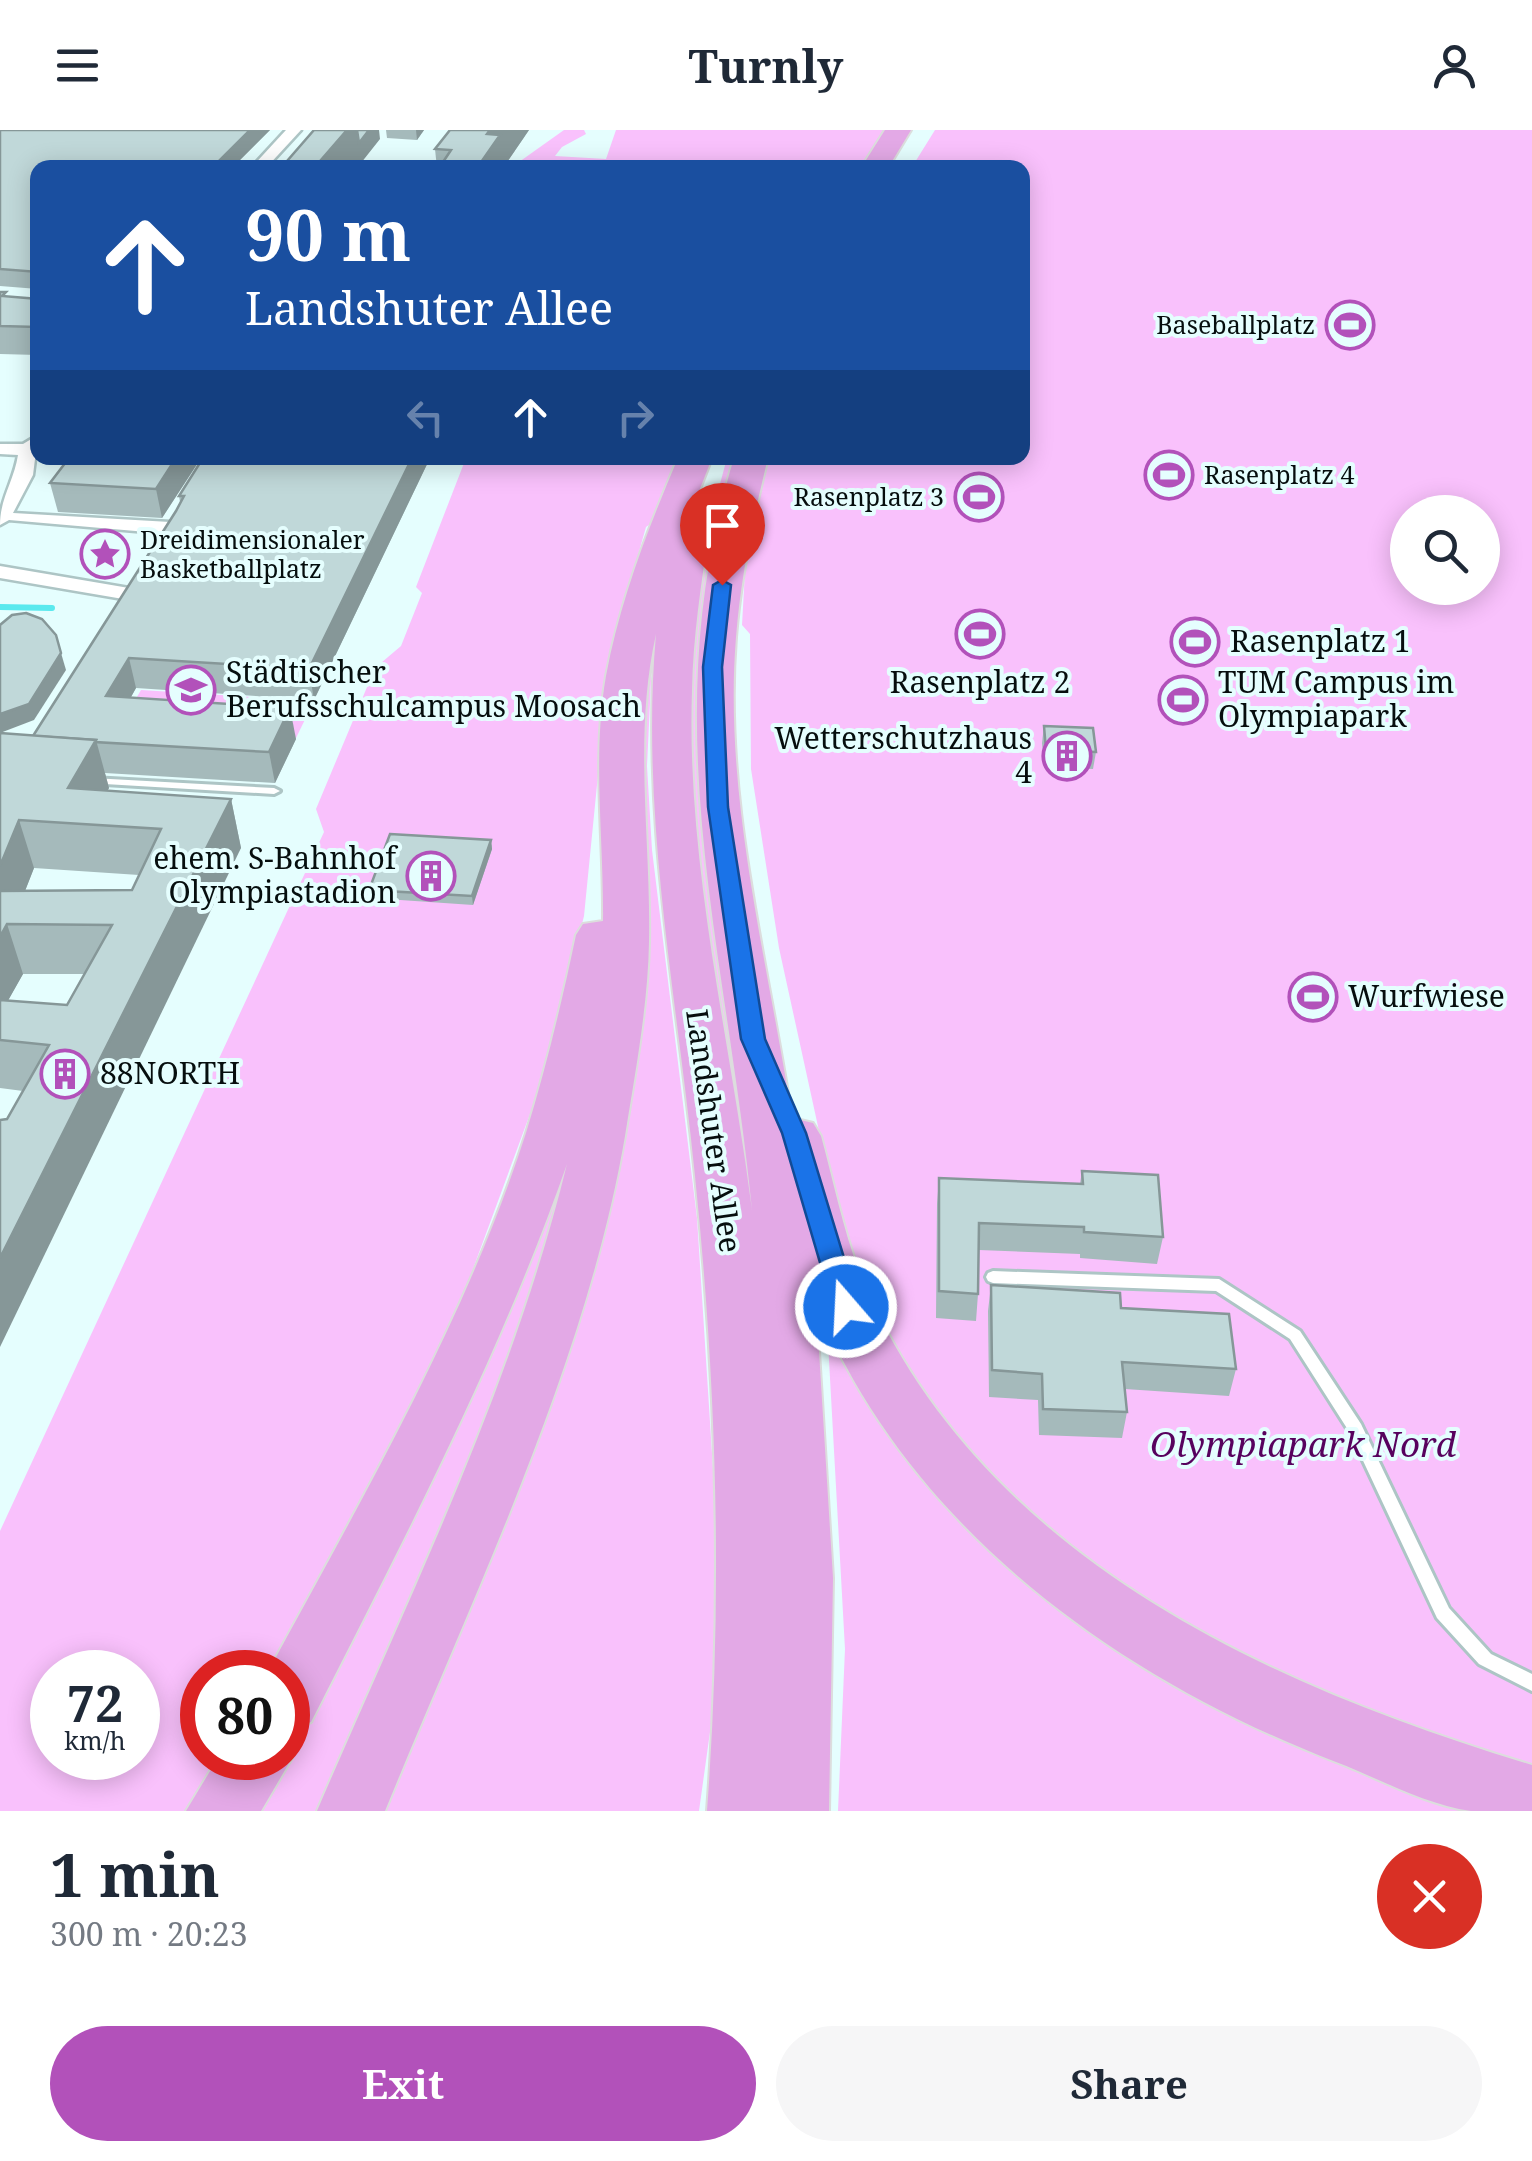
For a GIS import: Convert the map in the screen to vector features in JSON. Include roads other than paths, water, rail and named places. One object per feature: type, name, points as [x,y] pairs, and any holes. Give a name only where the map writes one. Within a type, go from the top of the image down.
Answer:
[{"type":"highway","points":[[879,160],[898,130]]},
{"type":"highway","points":[[908,160],[927,130]]},
{"type":"highway","points":[[310,1657],[461,1362],[528,1198],[584,1010],[620,803],[621,719],[637,622],[664,530],[692,465]]},
{"type":"highway","name":"Landshuter Allee","points":[[712,465],[684,566],[675,618],[668,726],[679,889],[720,1166],[748,1454],[753,1590],[741,1811]]},
{"type":"highway","name":"Landshuter Allee","points":[[749,465],[734,517],[719,602],[712,686],[718,807],[774,1161],[798,1399],[803,1605],[796,1811]]},
{"type":"highway","points":[[351,1811],[521,1404],[570,1264],[599,1137],[626,946],[626,834],[620,803]]},
{"type":"highway","points":[[753,1039],[794,1133],[846,1307],[905,1415],[942,1465],[993,1518],[1088,1599],[1213,1675],[1384,1749],[1532,1798]]},
{"type":"highway","points":[[220,1811],[242,1780]]},
{"type":"street","points":[[266,160],[294,130]]},
{"type":"street","points":[[0,449],[30,445]]},
{"type":"street","points":[[30,455],[8,519],[165,535],[183,507]]},
{"type":"street","points":[[0,572],[124,601],[142,573]]},
{"type":"lane","points":[[76,780],[274,791]]},
{"type":"lane","points":[[993,1277],[1219,1284],[1294,1335],[1356,1429],[1443,1613],[1485,1659],[1532,1683]]},
{"type":"waterway","points":[[0,607],[52,608]]},
{"type":"place","name":"Baseballplatz","points":[[1350,325]]},
{"type":"place","name":"Rasenplatz 4","points":[[1169,475]]},
{"type":"place","name":"Rasenplatz 3","points":[[979,497]]},
{"type":"place","name":"Dreidimensionaler Basketballplatz","points":[[105,554]]},
{"type":"place","name":"Rasenplatz 2","points":[[980,634]]},
{"type":"place","name":"Rasenplatz 1","points":[[1195,642]]},
{"type":"place","name":"Städtischer Berufsschulcampus Moosach","points":[[191,690]]},
{"type":"place","name":"TUM Campus im Olympiapark","points":[[1183,700]]},
{"type":"place","name":"Wetterschutzhaus 4","points":[[1067,756]]},
{"type":"place","name":"ehem. S-Bahnhof Olympiastadion","points":[[431,876]]},
{"type":"place","name":"Wurfwiese","points":[[1313,997]]},
{"type":"place","name":"88NORTH","points":[[65,1074]]},
{"type":"park label","name":"Olympiapark Nord","points":[[1303,1445]]}]
